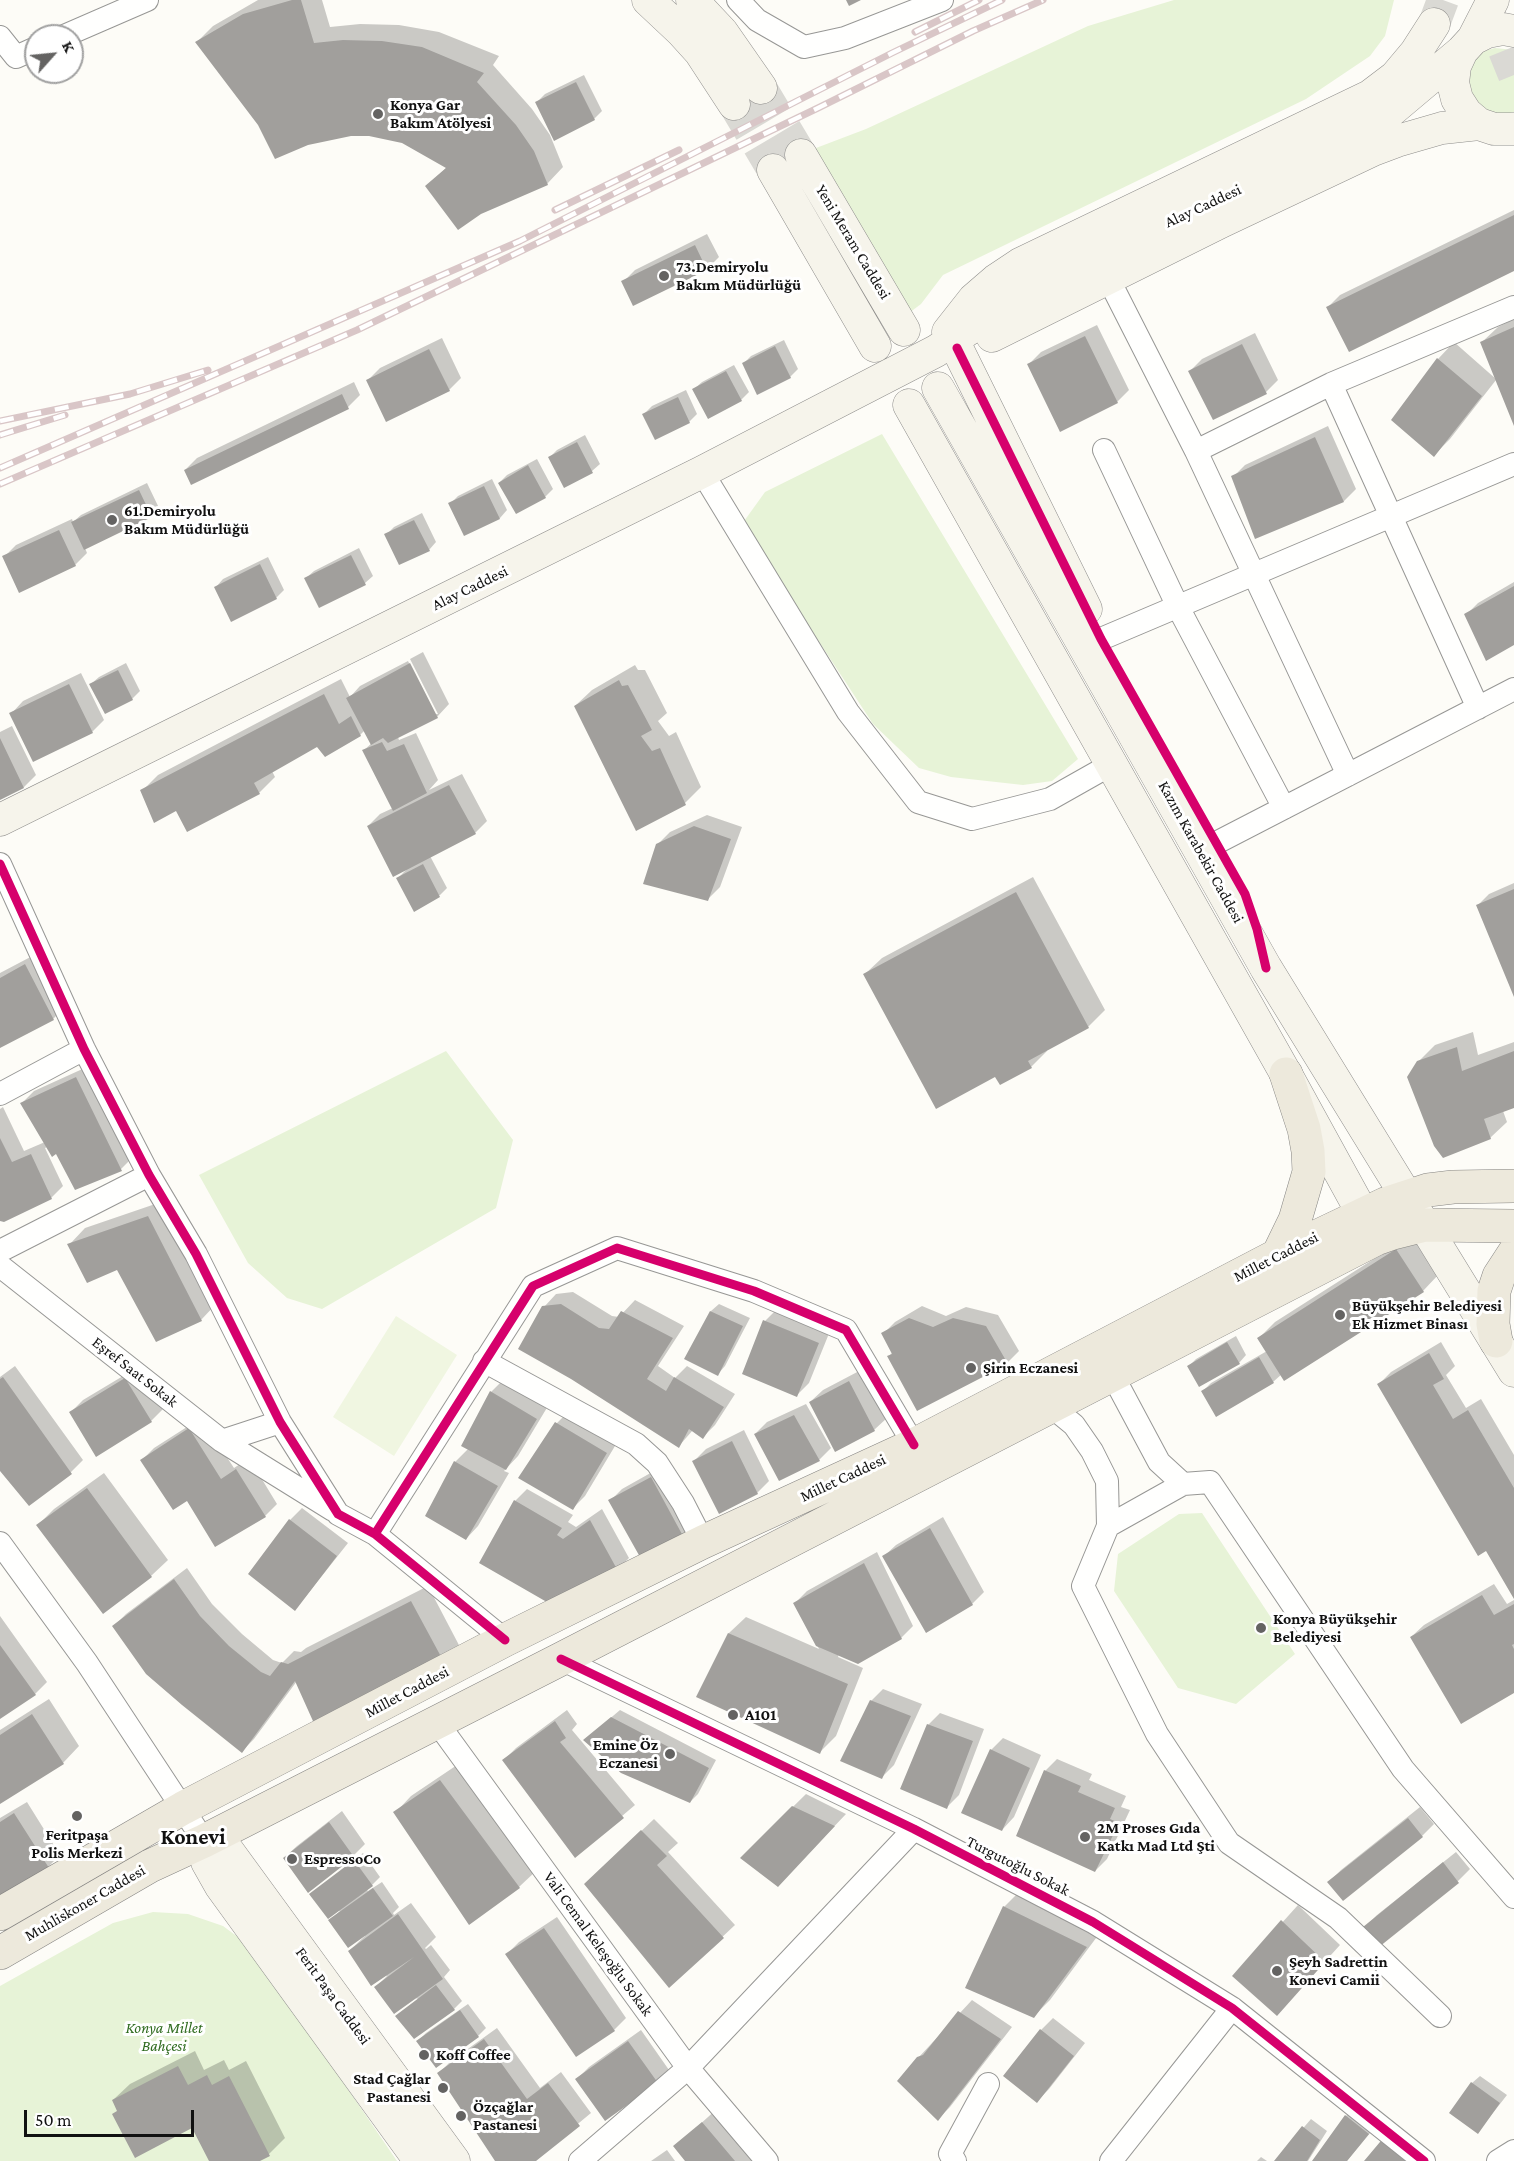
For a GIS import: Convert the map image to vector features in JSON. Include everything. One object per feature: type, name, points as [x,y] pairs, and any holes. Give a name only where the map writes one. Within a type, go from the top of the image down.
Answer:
[{"type":"main road","points":[[648,0],[700,52],[734,104]]},
{"type":"main road","points":[[692,0],[722,32],[761,88]]},
{"type":"main road","points":[[1493,0],[1455,66],[1454,83],[1457,99],[1466,113],[1500,133]]},
{"type":"main road","points":[[1266,968],[1257,929],[1245,894],[1101,639],[947,350],[954,324],[974,299],[996,280],[1020,264],[1370,96],[1395,77],[1425,40],[1434,24]]},
{"type":"main road","points":[[1467,45],[1487,32],[1503,29],[1514,31]]},
{"type":"main road","name":"Alay Caddesi","points":[[947,350],[990,315],[1061,276],[1163,225],[1333,146],[1386,115],[1467,45]]},
{"type":"main road","name":"Alay Caddesi","points":[[0,820],[947,350],[1010,328],[1373,150],[1442,128],[1500,133]]},
{"type":"main road","name":"Yeni Meram Caddesi","points":[[801,155],[904,330]]},
{"type":"main road","name":"Yeni Meram Caddesi","points":[[773,170],[875,346]]},
{"type":"main road","name":"Kazım Karabekir Caddesi","points":[[938,388],[1266,968],[1514,1371]]},
{"type":"main road","name":"Kazım Karabekir Caddesi","points":[[909,405],[1370,1227]]},
{"type":"main road","points":[[1278,1255],[1295,1220],[1304,1195],[1308,1172],[1308,1151],[1304,1129],[1286,1074]]},
{"type":"main road","name":"Millet Caddesi","points":[[204,1840],[1113,1376],[1370,1227],[1408,1196],[1449,1187],[1514,1186]]},
{"type":"main road","name":"Millet Caddesi","points":[[183,1808],[505,1640],[703,1542],[914,1445],[1278,1255],[1370,1227],[1393,1233],[1425,1225],[1514,1226]]},
{"type":"main road","points":[[1496,1341],[1493,1324],[1494,1291],[1499,1276],[1514,1253]]},
{"type":"main road","name":"Muhliskoner Caddesi","points":[[0,1914],[183,1808]]},
{"type":"main road","name":"Muhliskoner Caddesi","points":[[0,1953],[150,1866],[204,1840]]},
{"type":"main road","name":"Ferit Paşa Caddesi","points":[[204,1840],[207,1862],[220,1885],[420,2161]]},
{"type":"main road","name":"Ferit Paşa Caddesi","points":[[204,1840],[228,1851],[454,2161]]},
{"type":"street","points":[[84,27],[147,0]]},
{"type":"street","points":[[738,0],[757,20],[804,47],[845,38],[942,0]]},
{"type":"street","points":[[0,37],[18,57]]},
{"type":"street","points":[[1108,278],[1196,451],[1348,775]]},
{"type":"street","points":[[1196,451],[1331,384],[1514,307]]},
{"type":"street","points":[[1331,384],[1478,708]]},
{"type":"street","points":[[1104,450],[1178,607],[1284,808]]},
{"type":"street","points":[[1101,639],[1514,464]]},
{"type":"street","points":[[702,472],[848,712],[918,802],[972,819],[1050,799],[1112,764]]},
{"type":"street","points":[[1216,843],[1514,689]]},
{"type":"street","points":[[0,864],[84,1049],[149,1175],[195,1254],[280,1422],[338,1514]]},
{"type":"street","points":[[0,1094],[84,1049]]},
{"type":"street","points":[[0,1251],[149,1175]]},
{"type":"street","points":[[375,1533],[533,1286],[617,1248],[754,1291],[846,1330],[914,1445]]},
{"type":"street","name":"Eşref Saat Sokak","points":[[0,1266],[222,1441],[338,1514],[375,1533],[505,1640]]},
{"type":"street","points":[[484,1361],[636,1444],[657,1464],[683,1503],[703,1542]]},
{"type":"street","points":[[1113,1376],[1160,1461],[1184,1484]]},
{"type":"street","points":[[1052,1407],[1074,1425],[1092,1451],[1107,1481],[1108,1526],[1083,1586],[1157,1734],[1229,1844],[1338,1918],[1440,2016]]},
{"type":"street","points":[[222,1441],[280,1422]]},
{"type":"street","points":[[1108,1526],[1184,1484],[1210,1482],[1403,1769],[1514,1897]]},
{"type":"street","name":"Ferit Paşa Caddesi","points":[[0,1543],[87,1663],[204,1840]]},
{"type":"street","name":"Turgutoğlu Sokak","points":[[561,1659],[914,1829],[1093,1922],[1232,2008],[1424,2161]]},
{"type":"street","name":"Vali Cemal Keleşoğlu Sokak","points":[[436,1721],[688,2068],[766,2161]]},
{"type":"street","points":[[580,2161],[688,2068],[914,1829]]},
{"type":"street","points":[[1112,2161],[1232,2008]]},
{"type":"street","points":[[955,2161],[950,2154],[988,2084]]},
{"type":"street","points":[[1498,2161],[1514,2151]]},
{"type":"green space","points":[[1174,0],[1394,0],[1385,36],[1370,56],[1306,99],[943,275],[921,304],[905,316],[795,156],[866,129],[1088,26]]},
{"type":"green space","points":[[1495,48],[1514,50],[1514,112],[1501,115],[1480,108],[1468,89],[1469,68],[1475,58],[1484,51]]},
{"type":"green space","points":[[882,434],[1078,759],[1052,781],[1023,785],[951,777],[919,768],[873,724],[742,524],[765,492]]},
{"type":"green space","points":[[446,1051],[513,1140],[496,1208],[322,1309],[287,1298],[248,1263],[199,1175]]},
{"type":"green space","points":[[396,1316],[457,1355],[394,1456],[333,1417]]},
{"type":"green space","points":[[1202,1513],[1295,1654],[1236,1704],[1178,1688],[1114,1591],[1118,1554],[1179,1514]]},
{"type":"green space","name":"Konya Millet Bahçesi","points":[[153,1912],[188,1914],[223,1926],[250,1946],[397,2161],[0,2161],[0,1986],[113,1923]]},
{"type":"building","name":"Konya Gar Bakım Atölyesi","points":[[292,0],[301,0],[314,43],[343,40],[382,41],[422,47],[484,73],[477,82],[516,125],[534,151],[548,185],[481,214],[458,230],[425,186],[446,168],[402,143],[369,136],[351,136],[308,145],[275,159],[258,125],[195,42],[243,14]]},
{"type":"building","points":[[846,0],[861,0],[849,6]]},
{"type":"building","points":[[576,82],[595,120],[554,141],[535,102]]},
{"type":"building","points":[[1514,215],[1514,271],[1349,352],[1326,307]]},
{"type":"building","name":"73.Demiryolu Bakım Müdürlüğü","points":[[695,245],[707,270],[633,306],[621,281]]},
{"type":"building","points":[[1514,327],[1514,426],[1480,342]]},
{"type":"building","points":[[1085,336],[1118,403],[1060,432],[1027,364]]},
{"type":"building","points":[[1242,344],[1267,394],[1213,420],[1188,371]]},
{"type":"building","points":[[775,346],[791,378],[757,395],[742,363]]},
{"type":"building","points":[[429,349],[450,391],[386,422],[366,380]]},
{"type":"building","points":[[1437,358],[1482,396],[1434,457],[1391,420]]},
{"type":"building","points":[[726,371],[742,401],[708,419],[692,389]]},
{"type":"building","points":[[342,394],[349,409],[191,485],[184,470]]},
{"type":"building","points":[[678,397],[690,423],[655,440],[642,414]]},
{"type":"building","points":[[1315,437],[1344,502],[1255,539],[1231,476]]},
{"type":"building","points":[[577,442],[593,473],[564,488],[548,457]]},
{"type":"building","points":[[528,465],[546,498],[516,514],[498,483]]},
{"type":"building","points":[[484,486],[500,519],[464,536],[448,503]]},
{"type":"building","name":"61.Demiryolu Bakım Müdürlüğü","points":[[139,490],[152,517],[84,550],[71,522]]},
{"type":"building","points":[[414,520],[430,551],[399,565],[384,534]]},
{"type":"building","points":[[59,530],[76,566],[19,593],[2,556]]},
{"type":"building","points":[[351,555],[366,585],[319,608],[304,578]]},
{"type":"building","points":[[260,564],[277,599],[231,622],[214,587]]},
{"type":"building","points":[[1514,586],[1514,645],[1486,661],[1464,614]]},
{"type":"building","points":[[410,663],[438,718],[388,743],[383,738],[371,745],[346,698]]},
{"type":"building","points":[[118,670],[133,700],[105,714],[89,684]]},
{"type":"building","points":[[619,680],[622,686],[628,685],[652,730],[641,736],[652,751],[660,748],[686,805],[636,831],[574,706]]},
{"type":"building","points":[[69,684],[93,733],[33,762],[9,713]]},
{"type":"building","points":[[324,694],[339,724],[351,716],[361,736],[325,757],[317,747],[254,783],[260,794],[187,832],[176,811],[154,823],[140,790]]},
{"type":"building","points":[[0,738],[24,788],[0,800]]},
{"type":"building","points":[[382,742],[387,751],[404,744],[427,793],[393,811],[362,750]]},
{"type":"building","points":[[449,785],[476,834],[393,877],[367,826]]},
{"type":"building","points":[[694,826],[731,839],[708,901],[643,884],[656,844]]},
{"type":"building","points":[[423,864],[440,897],[414,912],[396,878]]},
{"type":"building","points":[[1514,889],[1514,997],[1476,905]]},
{"type":"building","points":[[1016,892],[1089,1028],[1028,1061],[1032,1068],[1000,1085],[995,1077],[936,1109],[863,974]]},
{"type":"building","points":[[25,964],[54,1020],[0,1048],[0,978]]},
{"type":"building","points":[[1457,1047],[1462,1071],[1514,1051],[1514,1108],[1484,1119],[1491,1139],[1443,1158],[1434,1146],[1407,1077],[1417,1061]]},
{"type":"building","points":[[76,1077],[122,1171],[75,1190],[56,1154],[52,1157],[20,1103]]},
{"type":"building","points":[[0,1138],[12,1162],[31,1154],[52,1199],[4,1222],[0,1221]]},
{"type":"building","points":[[148,1216],[202,1321],[156,1342],[117,1270],[87,1283],[67,1244]]},
{"type":"building","name":"Büyükşehir Belediyesi Ek Hizmet Binası","points":[[1396,1249],[1424,1292],[1284,1381],[1257,1338]]},
{"type":"building","points":[[561,1304],[599,1328],[609,1329],[621,1311],[673,1338],[647,1379],[666,1391],[674,1377],[724,1407],[703,1439],[689,1429],[679,1448],[571,1379],[518,1349],[542,1306]]},
{"type":"building","points":[[710,1311],[743,1326],[718,1376],[684,1359]]},
{"type":"building","points":[[909,1318],[933,1327],[953,1318],[986,1326],[1008,1364],[917,1411],[887,1356],[892,1354],[881,1333]]},
{"type":"building","points":[[763,1320],[819,1343],[797,1397],[742,1374]]},
{"type":"building","points":[[1227,1342],[1240,1364],[1199,1387],[1187,1366]]},
{"type":"building","points":[[1429,1353],[1444,1379],[1433,1385],[1453,1419],[1468,1410],[1514,1488],[1514,1599],[1486,1551],[1478,1556],[1377,1384]]},
{"type":"building","points":[[1259,1357],[1274,1383],[1216,1417],[1201,1391]]},
{"type":"building","points":[[3,1377],[72,1474],[29,1506],[0,1471],[0,1379]]},
{"type":"building","points":[[125,1378],[152,1422],[96,1457],[69,1412]]},
{"type":"building","points":[[849,1381],[875,1431],[835,1452],[809,1402]]},
{"type":"building","points":[[490,1391],[537,1419],[506,1470],[461,1446]]},
{"type":"building","points":[[794,1415],[820,1461],[779,1481],[754,1434]]},
{"type":"building","points":[[555,1422],[607,1453],[573,1510],[518,1478]]},
{"type":"building","points":[[189,1428],[221,1479],[236,1469],[266,1517],[215,1547],[187,1501],[173,1510],[140,1460]]},
{"type":"building","points":[[732,1441],[758,1494],[719,1514],[692,1461]]},
{"type":"building","points":[[454,1461],[498,1486],[466,1540],[425,1516]]},
{"type":"building","points":[[651,1477],[683,1536],[640,1557],[608,1500]]},
{"type":"building","points":[[87,1488],[152,1577],[103,1614],[36,1525]]},
{"type":"building","points":[[514,1500],[562,1528],[557,1535],[563,1539],[590,1520],[618,1571],[552,1605],[479,1563]]},
{"type":"building","points":[[289,1519],[337,1556],[295,1611],[248,1574]]},
{"type":"building","points":[[930,1528],[973,1605],[926,1633],[882,1556]]},
{"type":"building","points":[[864,1563],[902,1639],[858,1664],[816,1646],[793,1603]]},
{"type":"building","points":[[174,1579],[200,1616],[229,1646],[261,1672],[270,1676],[281,1662],[288,1664],[411,1601],[445,1664],[317,1730],[295,1681],[242,1753],[146,1674],[112,1626]]},
{"type":"building","points":[[1482,1595],[1494,1615],[1514,1604],[1514,1644],[1512,1645],[1514,1649],[1514,1693],[1461,1724],[1410,1637]]},
{"type":"building","points":[[728,1633],[848,1684],[820,1754],[696,1697]]},
{"type":"building","points":[[0,1645],[36,1695],[0,1719]]},
{"type":"building","points":[[870,1700],[911,1716],[882,1779],[840,1761]]},
{"type":"building","points":[[32,1714],[64,1764],[0,1804],[0,1735]]},
{"type":"building","points":[[611,1717],[709,1768],[690,1803],[621,1773],[583,1740]]},
{"type":"building","points":[[555,1721],[566,1738],[560,1742],[624,1818],[575,1858],[502,1760]]},
{"type":"building","points":[[927,1724],[973,1741],[947,1809],[900,1789]]},
{"type":"building","points":[[990,1749],[1030,1768],[1002,1831],[961,1813]]},
{"type":"building","points":[[1044,1770],[1081,1786],[1078,1792],[1115,1808],[1110,1819],[1119,1823],[1095,1872],[1016,1836]]},
{"type":"building","points":[[440,1780],[520,1888],[469,1925],[393,1812]]},
{"type":"building","points":[[792,1806],[835,1826],[778,1887],[740,1858]]},
{"type":"building","points":[[14,1813],[49,1868],[0,1899],[0,1822]]},
{"type":"building","points":[[1408,1818],[1423,1837],[1343,1901],[1327,1882]]},
{"type":"building","points":[[329,1822],[354,1857],[308,1893],[283,1858]]},
{"type":"building","points":[[641,1830],[667,1856],[657,1865],[724,1938],[669,1988],[584,1884]]},
{"type":"building","points":[[354,1860],[373,1886],[328,1919],[309,1894]]},
{"type":"building","points":[[1443,1862],[1459,1883],[1379,1947],[1363,1927]]},
{"type":"building","points":[[373,1888],[393,1916],[348,1948],[328,1920]]},
{"type":"building","points":[[1003,1906],[1087,1947],[1034,2018],[965,1988]]},
{"type":"building","points":[[398,1914],[443,1979],[394,2014],[374,1987],[414,1957],[371,1986],[348,1951]]},
{"type":"building","name":"Şeyh Sadrettin Konevi Camii","points":[[1281,1920],[1325,1962],[1277,2016],[1232,1976]]},
{"type":"building","points":[[544,1928],[615,2031],[576,2057],[505,1954]]},
{"type":"building","points":[[436,1985],[455,2010],[414,2039],[395,2016]]},
{"type":"building","points":[[460,2010],[479,2037],[436,2068],[416,2041]]},
{"type":"building","points":[[958,2011],[1001,2039],[938,2121],[897,2081],[917,2057],[923,2055]]},
{"type":"building","points":[[1040,2029],[1074,2056],[1037,2103],[1003,2076]]},
{"type":"building","points":[[484,2039],[527,2099],[548,2083],[580,2126],[536,2161],[495,2161],[437,2073]]},
{"type":"building","points":[[628,2041],[658,2083],[605,2121],[575,2079]]},
{"type":"building","points":[[178,2066],[188,2085],[207,2075],[212,2085],[229,2076],[270,2156],[260,2161],[209,2161],[192,2128],[135,2158],[112,2114],[117,2111],[112,2100]]},
{"type":"building","points":[[1471,2082],[1500,2103],[1478,2134],[1449,2113]]},
{"type":"building","points":[[1345,2115],[1369,2134],[1347,2161],[1312,2161]]},
{"type":"building","points":[[702,2122],[735,2161],[685,2161],[673,2146]]},
{"type":"building","points":[[1302,2126],[1320,2140],[1307,2161],[1274,2161]]},
{"type":"building","points":[[1385,2136],[1414,2161],[1364,2161]]},
{"type":"tunnel","points":[[1434,24],[1443,0]]},
{"type":"tunnel","points":[[1486,6],[1514,75]]},
{"type":"tunnel","points":[[761,88],[801,155]]},
{"type":"tunnel","points":[[734,104],[773,170]]},
{"type":"railway","points":[[915,32],[979,0]]},
{"type":"railway","points":[[0,468],[520,241],[1002,0]]},
{"type":"railway","points":[[0,484],[357,330],[973,31],[1043,0]]},
{"type":"railway","points":[[555,210],[679,150]]},
{"type":"railway","points":[[0,421],[130,394],[208,370]]},
{"type":"railway","points":[[0,435],[65,415]]},
{"type":"cycle path","points":[[957,348],[1101,639],[1245,894],[1257,929],[1266,968]]},
{"type":"cycle path","points":[[0,864],[84,1049],[149,1175],[196,1254],[280,1422],[338,1514],[375,1534],[505,1640]]},
{"type":"cycle path","points":[[375,1534],[533,1286],[617,1248],[754,1291],[846,1330],[914,1445]]},
{"type":"cycle path","points":[[561,1659],[914,1829],[1093,1922],[1232,2008],[1424,2161]]},
{"type":"place","name":"Konya Gar Bakım Atölyesi","points":[[378,114]]},
{"type":"place","name":"73.Demiryolu Bakım Müdürlüğü","points":[[664,276]]},
{"type":"place","name":"61.Demiryolu Bakım Müdürlüğü","points":[[112,520]]},
{"type":"place","name":"Büyükşehir Belediyesi Ek Hizmet Binası","points":[[1340,1315]]},
{"type":"place","name":"Şirin Eczanesi","points":[[971,1368]]},
{"type":"place","name":"Konya Büyükşehir Belediyesi","points":[[1261,1628]]},
{"type":"place","name":"A101","points":[[733,1715]]},
{"type":"place","name":"Emine Öz Eczanesi","points":[[670,1754]]},
{"type":"place","name":"Feritpaşa Polis Merkezi","points":[[77,1816]]},
{"type":"place","name":"2M Proses Gıda Katkı Mad Ltd Şti","points":[[1085,1837]]},
{"type":"place","name":"EspressoCo","points":[[292,1859]]},
{"type":"place","name":"Şeyh Sadrettin Konevi Camii","points":[[1277,1971]]},
{"type":"place","name":"Koff Coffee","points":[[424,2055]]},
{"type":"place","name":"Stad Çağlar Pastanesi","points":[[443,2088]]},
{"type":"place","name":"Özçağlar Pastanesi","points":[[461,2116]]},
{"type":"district","name":"Konevi","points":[[193,1837]]}]
